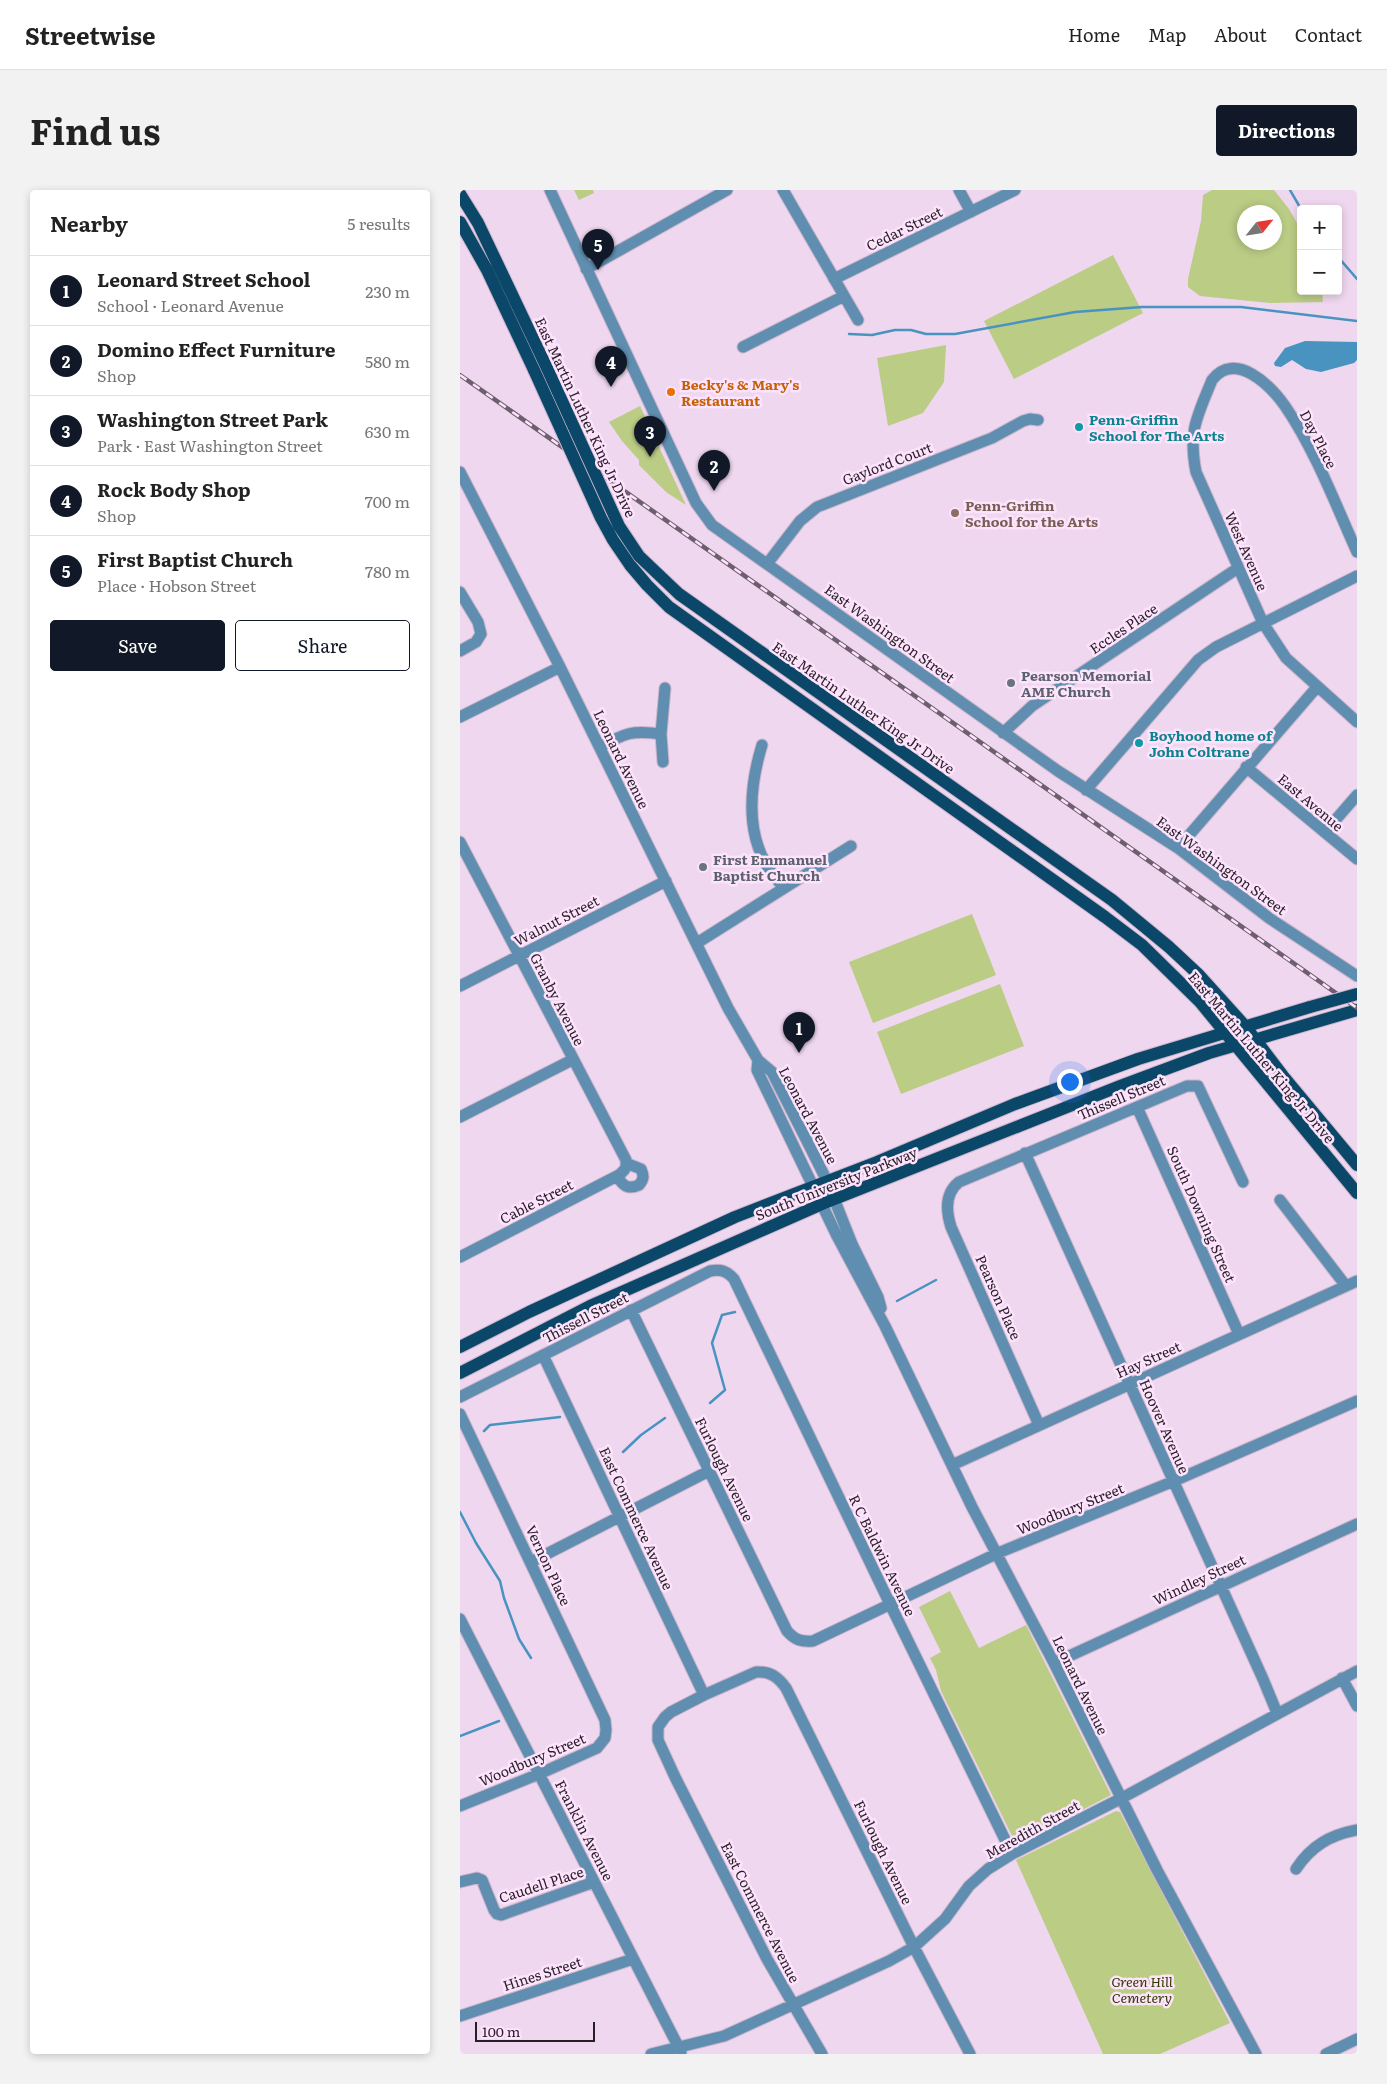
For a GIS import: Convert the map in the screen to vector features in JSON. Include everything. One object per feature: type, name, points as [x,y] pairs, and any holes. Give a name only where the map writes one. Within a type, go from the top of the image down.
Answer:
[{"type":"main road","name":"East Martin Luther King Jr Drive","points":[[460,194],[482,232],[540,368]]},
{"type":"main road","name":"East Martin Luther King Jr Drive","points":[[460,222],[540,368],[647,585],[670,607],[1105,916],[1142,945],[1200,1002],[1357,1193]]},
{"type":"main road","name":"East Martin Luther King Jr Drive","points":[[635,560],[679,594],[1112,900],[1199,975],[1256,1039],[1283,1076],[1357,1165]]},
{"type":"main road","name":"South University Parkway","points":[[460,1347],[529,1312],[735,1217],[1015,1104],[1138,1059],[1223,1032],[1357,994]]},
{"type":"main road","name":"South University Parkway","points":[[460,1373],[590,1306],[827,1201],[1209,1053],[1357,1010]]},
{"type":"street","name":"East Washington Street","points":[[550,190],[700,511],[712,525],[1004,733],[1086,790],[1178,848],[1269,918],[1357,976]]},
{"type":"street","points":[[586,269],[727,190]]},
{"type":"street","points":[[783,190],[858,320]]},
{"type":"street","points":[[958,190],[971,212]]},
{"type":"street","name":"Cedar Street","points":[[834,279],[1015,190]]},
{"type":"street","points":[[743,347],[844,296]]},
{"type":"street","name":"Day Place","points":[[1228,368],[1245,370],[1263,382],[1284,405],[1316,462],[1357,552]]},
{"type":"street","name":"West Avenue","points":[[1228,368],[1216,374],[1212,380],[1194,424],[1192,452],[1196,472],[1263,623],[1286,658],[1357,722]]},
{"type":"street","name":"Gaylord Court","points":[[767,564],[800,520],[817,507],[992,438],[1023,421],[1030,419],[1038,420]]},
{"type":"street","name":"Leonard Avenue","points":[[460,472],[560,667],[728,1008],[758,1060],[772,1072],[827,1181],[827,1201]]},
{"type":"street","name":"Eccles Place","points":[[1004,733],[1032,706],[1238,568]]},
{"type":"street","points":[[1086,790],[1198,660],[1216,647],[1357,576]]},
{"type":"street","points":[[460,592],[478,622],[481,634],[476,642],[460,651]]},
{"type":"street","points":[[460,717],[560,667]]},
{"type":"street","points":[[1178,848],[1317,687]]},
{"type":"street","points":[[663,762],[661,734],[665,688]]},
{"type":"street","points":[[600,747],[628,733],[638,731],[661,734]]},
{"type":"street","points":[[762,745],[752,795],[752,829],[767,866],[784,888]]},
{"type":"street","name":"East Avenue","points":[[1246,767],[1357,859]]},
{"type":"street","points":[[1325,832],[1357,795]]},
{"type":"street","points":[[697,943],[852,846]]},
{"type":"street","name":"Granby Avenue","points":[[462,849],[572,1060],[623,1170]]},
{"type":"street","name":"Walnut Street","points":[[460,986],[666,881]]},
{"type":"street","points":[[460,1117],[572,1060]]},
{"type":"street","name":"Leonard Avenue","points":[[758,1060],[758,1070],[814,1186],[827,1201],[972,1507],[1054,1662],[1120,1799],[1256,2054]]},
{"type":"street","name":"Thissell Street","points":[[959,1182],[1137,1106],[1187,1086],[1198,1086],[1243,1182]]},
{"type":"street","name":"South Downing Street","points":[[1137,1106],[1239,1334]]},
{"type":"street","name":"Hoover Avenue","points":[[1025,1153],[1276,1712]]},
{"type":"street","name":"Cable Street","points":[[460,1257],[623,1170]]},
{"type":"street","name":"Pearson Place","points":[[959,1182],[953,1188],[948,1202],[947,1210],[951,1227],[1040,1425]]},
{"type":"street","points":[[1280,1200],[1352,1283]]},
{"type":"street","name":"Thissell Street","points":[[460,1397],[710,1271],[725,1270]]},
{"type":"street","name":"R C Baldwin Avenue","points":[[725,1270],[734,1279],[1012,1854]]},
{"type":"street","name":"Hay Street","points":[[952,1464],[1352,1283]]},
{"type":"street","name":"Furlough Avenue","points":[[631,1310],[787,1631],[795,1640]]},
{"type":"street","name":"East Commerce Avenue","points":[[543,1354],[704,1694],[665,1716],[658,1727],[658,1740],[767,1959],[822,2054]]},
{"type":"street","name":"Woodbury Street","points":[[795,1640],[813,1640],[998,1553],[1174,1482],[1357,1400]]},
{"type":"street","name":"Vernon Place","points":[[460,1414],[605,1720],[606,1730]]},
{"type":"street","points":[[531,1562],[709,1471]]},
{"type":"street","name":"Windley Street","points":[[1054,1662],[1357,1524]]},
{"type":"street","name":"Franklin Avenue","points":[[460,1619],[681,2050]]},
{"type":"street","name":"Meredith Street","points":[[650,2054],[681,2050],[724,2036],[889,1961],[914,1947],[945,1919],[969,1886],[988,1869],[1012,1854],[1120,1799],[1276,1712],[1357,1670]]},
{"type":"street","name":"Furlough Avenue","points":[[704,1694],[751,1673],[764,1672],[777,1676],[786,1688],[914,1947],[970,2054]]},
{"type":"street","points":[[1342,1678],[1357,1706]]},
{"type":"street","name":"Woodbury Street","points":[[460,1806],[597,1748],[605,1738],[606,1730]]},
{"type":"street","points":[[1296,1869],[1306,1855],[1322,1842],[1357,1830]]},
{"type":"street","name":"Caudell Place","points":[[460,1882],[477,1878],[482,1880],[494,1910],[497,1914],[501,1915],[594,1882]]},
{"type":"street","name":"Hines Street","points":[[460,2016],[633,1959]]},
{"type":"street","points":[[1326,2054],[1357,2039]]},
{"type":"green space","points":[[574,190],[593,190],[594,193],[579,200]]},
{"type":"green space","points":[[1212,190],[1274,190],[1297,223],[1297,295],[1322,295],[1323,302],[1270,303],[1200,296],[1188,287],[1188,279],[1201,221],[1203,195]]},
{"type":"green space","points":[[1113,255],[1143,313],[1014,379],[984,321]]},
{"type":"green space","points":[[946,345],[944,382],[923,413],[888,426],[877,358]]},
{"type":"green space","points":[[640,406],[686,505],[666,492],[639,465],[639,460],[622,441],[609,422]]},
{"type":"green space","points":[[972,914],[996,975],[873,1023],[849,962]]},
{"type":"green space","points":[[1000,984],[1024,1046],[901,1094],[877,1032]]},
{"type":"green space","points":[[950,1591],[979,1648],[1026,1625],[1111,1795],[1016,1844],[941,1691],[936,1670],[930,1658],[941,1652],[919,1607]]},
{"type":"green space","name":"Green Hill Cemetery","points":[[1116,1811],[1120,1812],[1230,2023],[1160,2054],[1103,2054],[1016,1860]]},
{"type":"water","points":[[1305,341],[1357,342],[1357,360],[1354,363],[1321,372],[1306,369],[1292,360],[1281,367],[1275,366],[1274,363],[1285,348]]},
{"type":"waterway","points":[[1290,190],[1299,205]]},
{"type":"waterway","points":[[1342,262],[1357,279]]},
{"type":"waterway","points":[[849,334],[872,335],[895,330],[911,330],[926,334],[955,334],[1075,312],[1142,307],[1241,307],[1357,321]]},
{"type":"waterway","points":[[897,1301],[936,1280]]},
{"type":"waterway","points":[[710,1403],[725,1390],[712,1343],[722,1315],[735,1312]]},
{"type":"waterway","points":[[484,1431],[490,1425],[560,1417]]},
{"type":"waterway","points":[[623,1452],[641,1435],[665,1418]]},
{"type":"waterway","points":[[460,1512],[476,1543],[500,1581],[519,1639],[531,1658]]},
{"type":"waterway","points":[[460,1736],[499,1721]]},
{"type":"railway","points":[[460,375],[1357,1008]]},
{"type":"place","name":"First Baptist Church","points":[[598,270]]},
{"type":"place","name":"Rock Body Shop","points":[[611,387]]},
{"type":"place","name":"Becky's & Mary's Restaurant","points":[[671,392]]},
{"type":"place","name":"Penn-Griffin School for The Arts","points":[[1079,427]]},
{"type":"place","name":"Washington Street Park","points":[[650,457]]},
{"type":"place","name":"Domino Effect Furniture","points":[[714,491]]},
{"type":"place","name":"Penn-Griffin School for the Arts","points":[[955,513]]},
{"type":"place","name":"Pearson Memorial AME Church","points":[[1011,683]]},
{"type":"place","name":"Boyhood home of John Coltrane","points":[[1139,743]]},
{"type":"place","name":"First Emmanuel Baptist Church","points":[[703,867]]},
{"type":"place","name":"Leonard Street School","points":[[799,1053]]}]
